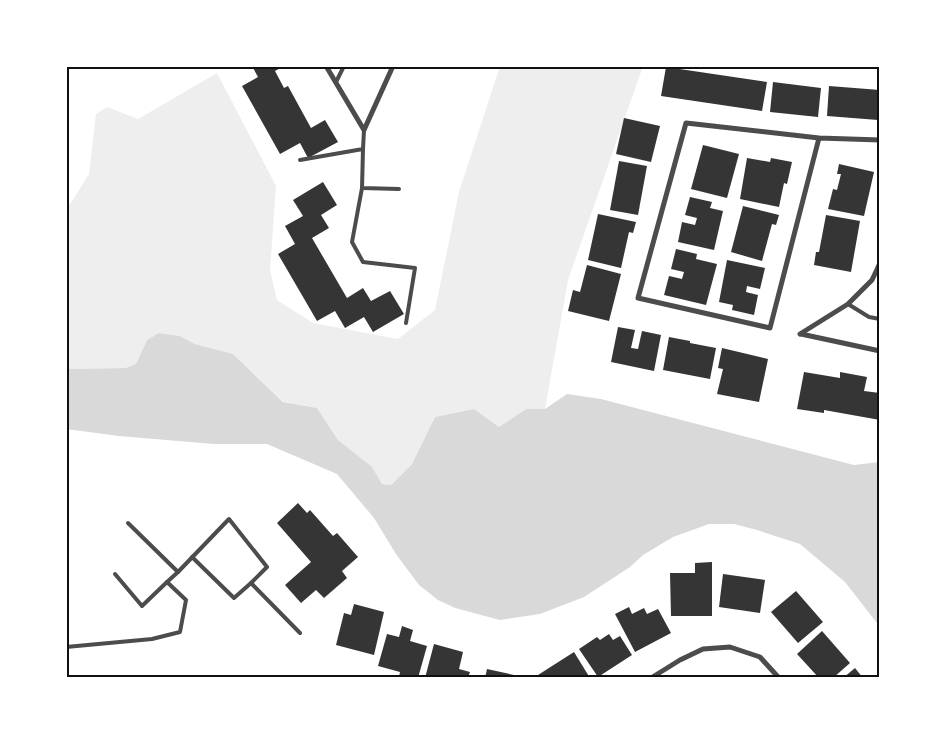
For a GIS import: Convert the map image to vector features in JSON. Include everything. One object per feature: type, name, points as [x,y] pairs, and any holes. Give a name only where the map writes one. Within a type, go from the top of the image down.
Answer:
[{"type":"street","points":[[326,66],[364,130]]},
{"type":"street","points":[[364,130],[393,66]]},
{"type":"street","points":[[820,138],[770,328],[638,298],[686,123],[820,138],[880,140]]},
{"type":"street","points":[[880,263],[872,280],[848,304],[800,334],[880,351]]},
{"type":"street","points":[[651,678],[680,660],[703,649],[730,647],[760,657],[779,678]]},
{"type":"lane","points":[[335,82],[344,66]]},
{"type":"lane","points":[[364,130],[362,188],[352,242],[363,262],[415,268],[406,323]]},
{"type":"lane","points":[[300,160],[363,149]]},
{"type":"lane","points":[[362,188],[399,189]]},
{"type":"lane","points":[[848,304],[869,318],[880,319]]},
{"type":"lane","points":[[115,574],[142,606],[178,572],[192,557],[229,518],[267,567],[234,598],[192,557]]},
{"type":"lane","points":[[128,523],[178,572]]},
{"type":"lane","points":[[66,647],[152,639],[180,632],[186,600],[168,582]]},
{"type":"lane","points":[[250,583],[300,633]]},
{"type":"shaded area","points":[[500,66],[643,66],[568,280],[545,409],[526,409],[499,427],[474,409],[435,417],[412,464],[391,485],[382,484],[371,467],[338,440],[317,408],[284,402],[233,354],[195,344],[180,336],[159,333],[147,340],[136,364],[127,368],[66,369],[66,206],[71,203],[89,174],[96,114],[107,107],[138,119],[217,73],[276,186],[270,270],[277,300],[313,323],[398,339],[435,310],[459,192]]},
{"type":"shaded area","points":[[159,333],[180,336],[195,344],[233,354],[283,402],[317,408],[338,440],[372,467],[382,484],[391,485],[412,464],[435,417],[474,409],[499,427],[526,409],[545,409],[567,394],[601,399],[854,465],[880,462],[880,627],[845,582],[800,544],[734,524],[709,524],[673,537],[643,555],[630,567],[584,597],[540,614],[500,620],[455,608],[438,600],[419,585],[396,554],[374,518],[337,474],[267,444],[214,444],[119,436],[66,429],[66,369],[126,368],[136,364],[147,340]]},
{"type":"building","points":[[252,66],[284,66],[275,71],[284,88],[288,86],[311,128],[325,120],[338,142],[308,158],[300,143],[280,154],[242,86],[258,77]]},
{"type":"building","points":[[666,67],[767,82],[762,111],[661,96]]},
{"type":"building","points":[[773,82],[821,88],[818,117],[770,112]]},
{"type":"building","points":[[829,86],[880,90],[878,120],[827,116]]},
{"type":"building","points":[[624,118],[660,126],[651,162],[616,154]]},
{"type":"building","points":[[703,145],[739,154],[727,198],[691,189]]},
{"type":"building","points":[[747,158],[770,162],[771,158],[792,162],[787,184],[784,183],[779,207],[740,199]]},
{"type":"building","points":[[619,161],[647,166],[638,215],[610,210]]},
{"type":"building","points":[[839,164],[874,172],[864,216],[828,209],[833,189],[837,190],[841,174],[837,174]]},
{"type":"building","points":[[323,182],[337,205],[321,215],[329,228],[312,238],[347,298],[363,288],[371,301],[390,291],[404,314],[373,332],[364,317],[345,328],[335,311],[317,321],[278,254],[295,244],[285,226],[303,216],[293,200]]},
{"type":"building","points":[[690,197],[712,202],[710,208],[723,211],[714,250],[678,242],[682,222],[695,225],[697,218],[685,215]]},
{"type":"building","points":[[743,206],[779,215],[776,225],[772,224],[762,261],[731,252]]},
{"type":"building","points":[[598,214],[636,222],[633,233],[629,232],[621,268],[588,260]]},
{"type":"building","points":[[826,215],[860,221],[851,272],[814,265],[816,252],[819,252]]},
{"type":"building","points":[[676,249],[697,254],[696,259],[717,264],[706,305],[664,295],[669,276],[682,279],[684,272],[671,269]]},
{"type":"building","points":[[727,260],[765,268],[760,289],[747,286],[746,292],[758,295],[754,315],[732,310],[733,305],[719,302]]},
{"type":"building","points":[[587,265],[621,274],[609,321],[568,311],[573,290],[580,292]]},
{"type":"building","points":[[618,327],[635,330],[631,348],[638,349],[642,331],[661,335],[654,371],[611,362]]},
{"type":"building","points":[[669,337],[716,348],[710,379],[663,370]]},
{"type":"building","points":[[722,348],[768,359],[759,402],[717,394],[723,369],[718,368]]},
{"type":"building","points":[[804,372],[840,378],[840,372],[867,377],[864,391],[880,393],[880,420],[824,410],[824,413],[797,409]]},
{"type":"building","points":[[298,503],[307,513],[310,510],[333,536],[337,533],[358,557],[342,571],[347,578],[324,598],[316,590],[301,603],[285,585],[311,562],[277,523]]},
{"type":"building","points":[[712,562],[712,616],[671,616],[670,573],[695,573],[695,563]]},
{"type":"building","points":[[723,574],[765,580],[760,613],[719,607]]},
{"type":"building","points":[[796,591],[823,622],[798,643],[771,612]]},
{"type":"building","points":[[354,604],[384,612],[374,655],[336,645],[344,613],[351,615]]},
{"type":"building","points":[[629,607],[632,614],[644,608],[647,614],[658,609],[671,633],[635,652],[615,614]]},
{"type":"building","points":[[402,626],[413,630],[410,641],[427,646],[418,678],[399,677],[400,672],[378,666],[387,634],[399,637]]},
{"type":"building","points":[[822,631],[850,663],[833,678],[819,678],[797,654]]},
{"type":"building","points":[[609,634],[613,640],[620,636],[632,655],[598,677],[579,649],[597,637],[600,640]]},
{"type":"building","points":[[434,644],[463,652],[459,669],[470,672],[468,678],[425,678]]},
{"type":"building","points":[[574,652],[590,678],[540,678],[538,675]]},
{"type":"building","points":[[855,668],[863,678],[843,678]]},
{"type":"building","points":[[487,669],[523,677],[523,678],[485,678]]}]
